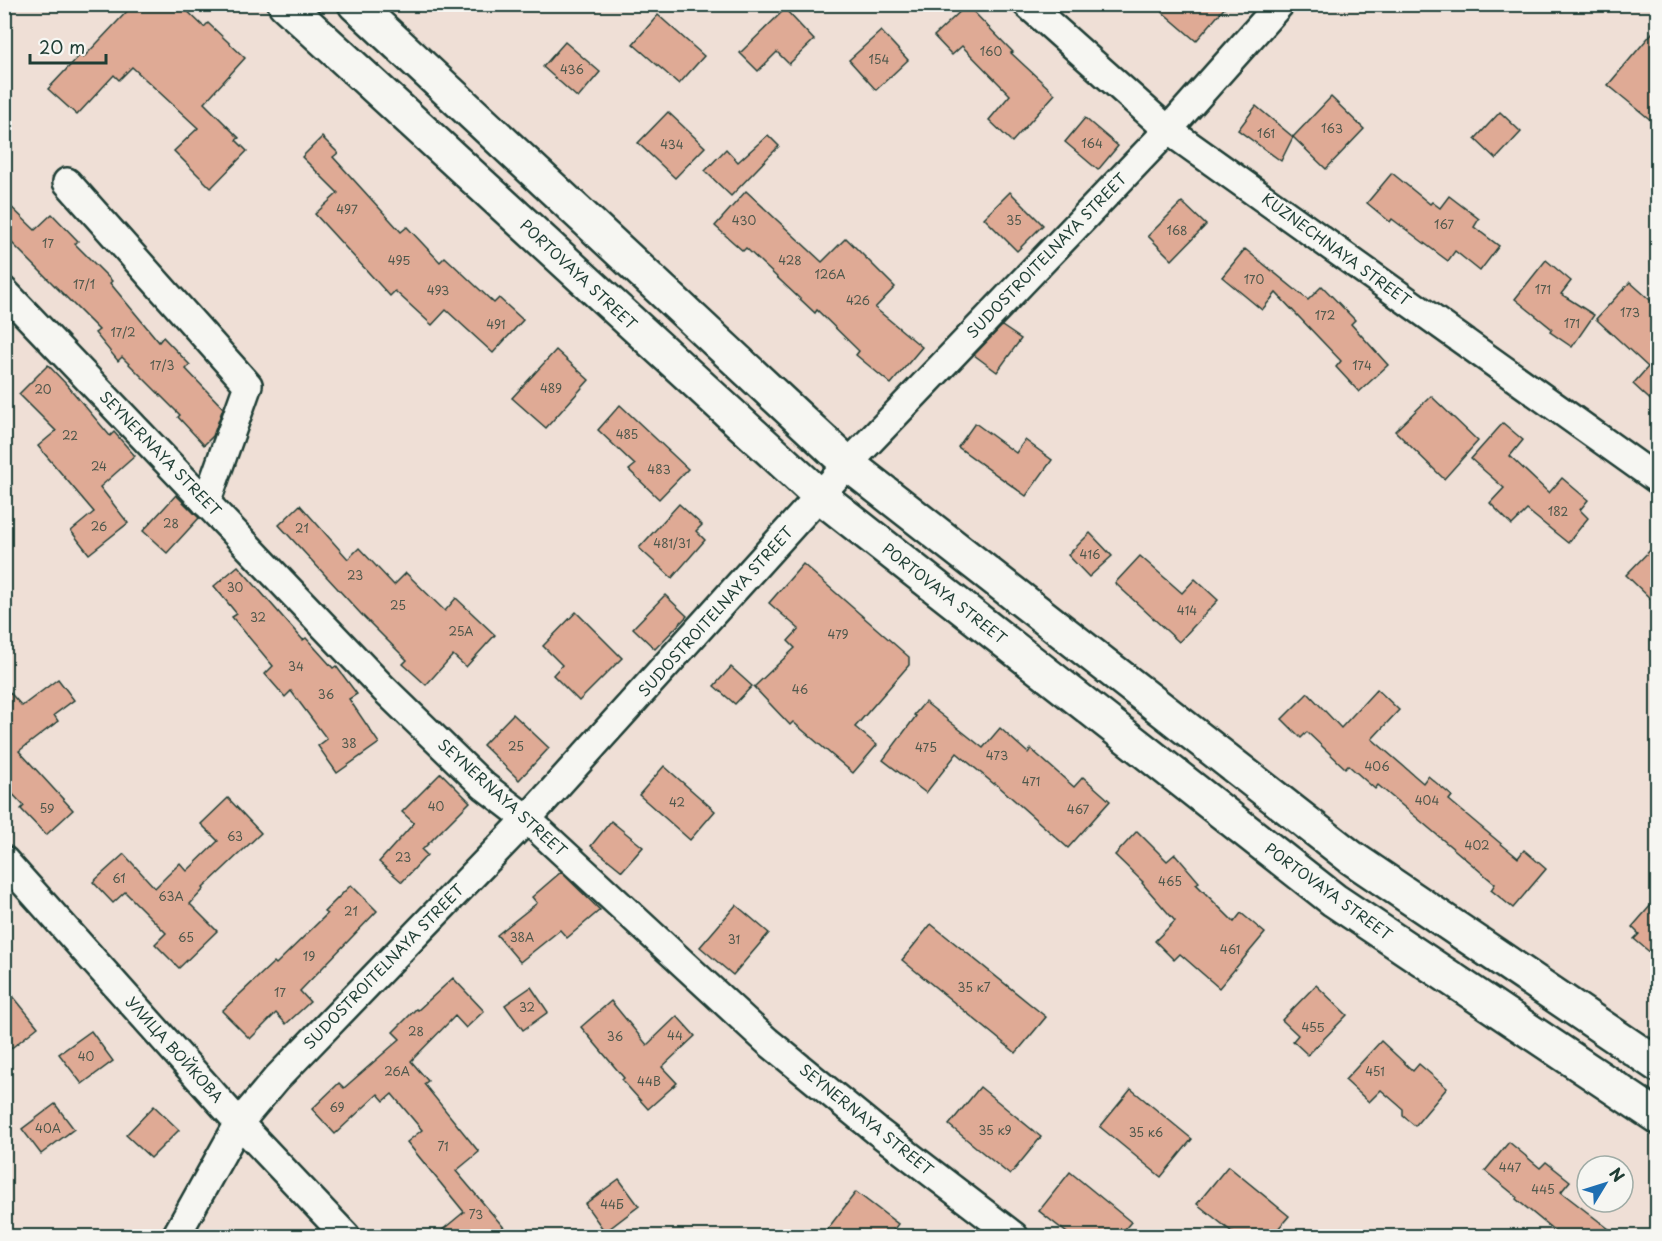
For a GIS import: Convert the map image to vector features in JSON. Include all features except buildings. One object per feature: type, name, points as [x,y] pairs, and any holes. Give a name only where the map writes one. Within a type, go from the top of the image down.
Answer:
[{"type":"main road","name":"PORTOVAYA STREET","points":[[285,4],[820,496],[1334,900],[1658,1117]]},
{"type":"main road","points":[[355,4],[848,464],[1353,858],[1658,1065]]},
{"type":"street","name":"KUZNECHNAYA STREET","points":[[1027,4],[1168,130],[1658,480]]},
{"type":"street","name":"SUDOSTROITELNAYA STREET","points":[[177,1236],[239,1123],[276,1079],[527,819],[848,464],[1168,130],[1280,4]]},
{"type":"street","points":[[67,182],[248,385],[206,502]]},
{"type":"street","name":"SEYNERNAYA STREET","points":[[4,291],[384,689],[484,786],[527,819],[767,1041],[878,1131],[1014,1236]]},
{"type":"street","name":"УЛИЦА ВОЙКОВА","points":[[4,860],[239,1123],[346,1236]]}]
